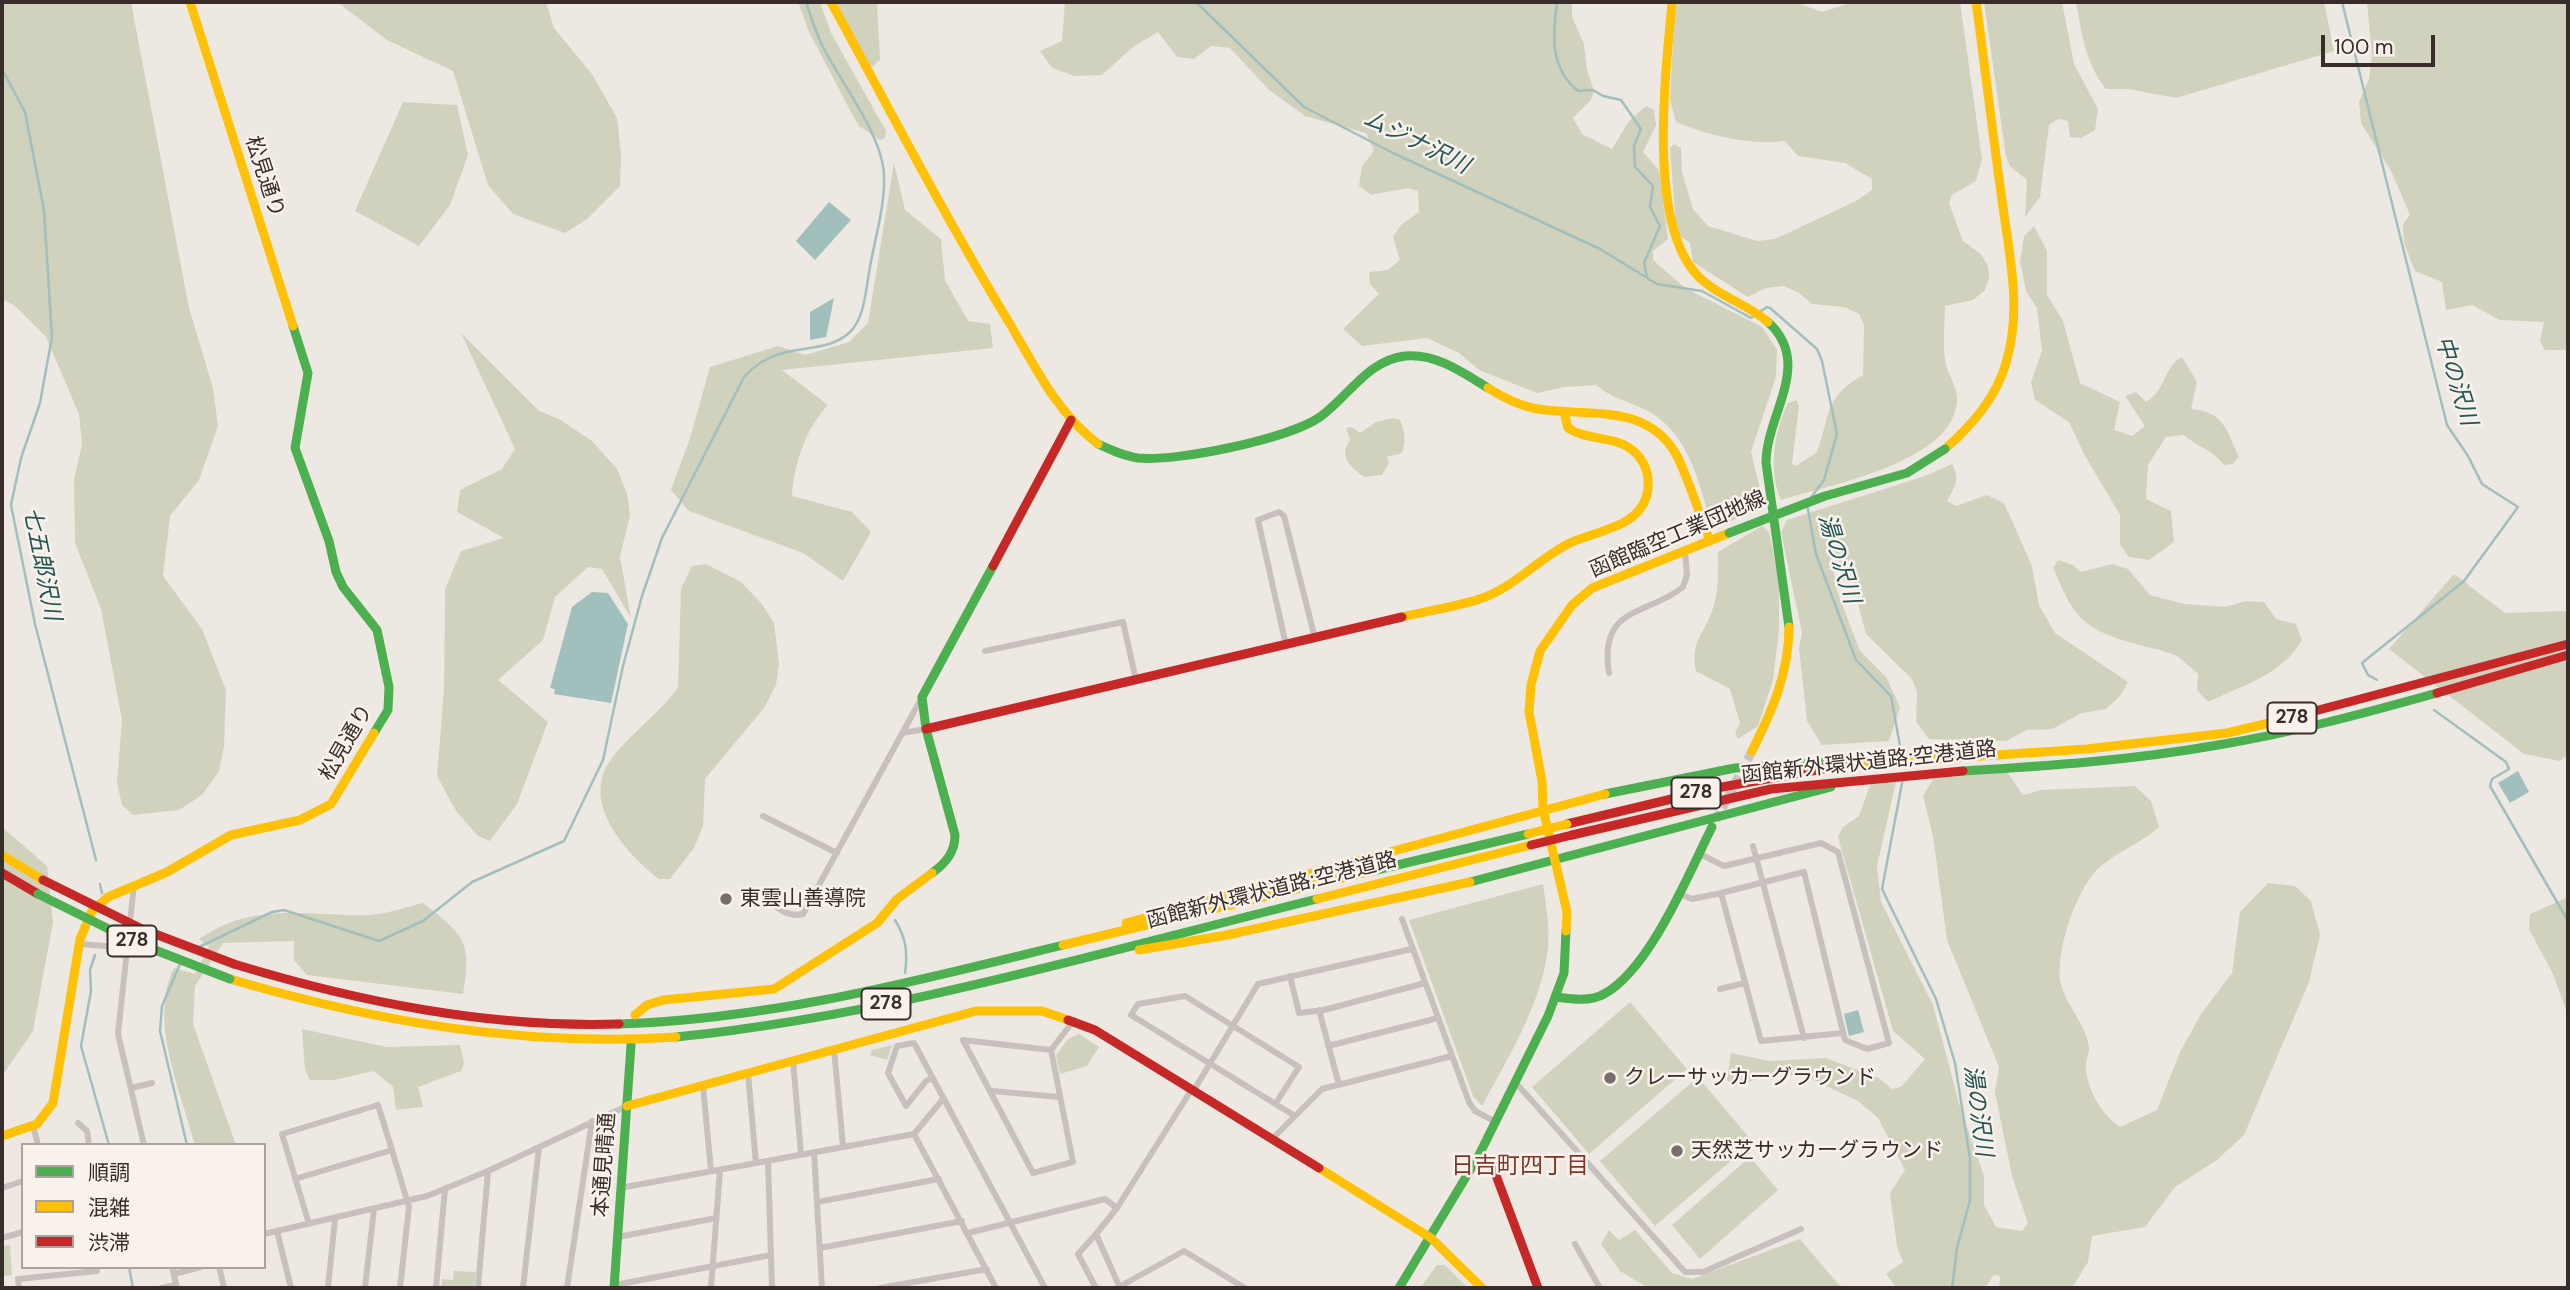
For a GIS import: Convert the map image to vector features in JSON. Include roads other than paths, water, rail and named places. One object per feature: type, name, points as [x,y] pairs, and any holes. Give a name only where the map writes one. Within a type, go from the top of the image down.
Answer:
[{"type":"main road","name":"松見通り","points":[[33,1126],[49,1110],[57,1087],[62,1038],[83,926],[92,910],[109,897],[164,873],[218,839],[243,830],[306,820],[323,812],[331,804],[383,719],[390,700],[377,629],[343,587],[336,572],[329,541],[295,448],[294,439],[306,397],[307,373],[190,2]]},
{"type":"main road","points":[[831,2],[970,257],[1071,421],[1098,445],[1122,456],[1157,460],[1302,426],[1335,406],[1376,367],[1389,359],[1407,356],[1445,363],[1507,400],[1534,409],[1564,412],[1603,410],[1638,419],[1659,435],[1676,455],[1710,541]]},
{"type":"main road","points":[[1672,2],[1663,134],[1675,238],[1682,255],[1696,274],[1754,310],[1779,335],[1787,350],[1790,366],[1766,451],[1791,635],[1789,657],[1780,696],[1752,751]]},
{"type":"main road","name":"函館臨空工業団地線","points":[[1399,1288],[1431,1238],[1496,1122],[1556,997],[1564,974],[1567,912],[1557,858],[1543,809],[1542,781],[1529,712],[1531,685],[1541,651],[1572,605],[1592,588],[1619,575],[1685,552],[1825,496],[1907,472],[1945,449],[1976,420],[1990,399],[2006,362],[2013,321],[2012,275],[1976,2]]},
{"type":"main road","points":[[926,729],[1476,600],[1503,588],[1571,542],[1630,520],[1643,506],[1650,485],[1640,457],[1621,442],[1574,432],[1568,428],[1564,412]]},
{"type":"main road","points":[[635,1014],[647,1004],[663,1000],[774,989],[877,923],[897,899],[945,863],[955,846],[955,835],[926,729],[922,698],[1071,421]]},
{"type":"main road","name":"函館新外環状道路;空港道路","points":[[2,855],[43,880],[142,929],[234,964],[311,988],[427,1012],[495,1020],[609,1024],[732,1017],[792,1008],[1722,787],[1826,765],[2155,743],[2227,733],[2568,645]]},
{"type":"main road","name":"函館新外環状道路;空港道路","points":[[2,873],[137,943],[230,979],[333,1009],[424,1027],[493,1035],[598,1040],[680,1037],[795,1023],[971,984],[1735,796],[1857,779],[2138,757],[2220,745],[2343,720],[2568,655]]},
{"type":"main road","points":[[1016,956],[1264,881],[1543,809],[1729,770],[1796,762],[1826,765]]},
{"type":"main road","points":[[971,984],[1227,935],[1468,883],[1828,785]]},
{"type":"main road","points":[[1556,997],[1588,999],[1620,983],[1643,956],[1712,828]]},
{"type":"main road","points":[[627,1106],[993,1009],[1042,1012],[1074,1020],[1106,1036],[1431,1238],[1482,1288]]},
{"type":"main road","name":"本通見晴通","points":[[615,1287],[631,1045]]},
{"type":"main road","points":[[2,1136],[33,1126]]},
{"type":"main road","points":[[1494,1170],[1538,1288]]},
{"type":"street","points":[[1286,645],[1258,520],[1279,512],[1284,516],[1315,638]]},
{"type":"street","points":[[1609,673],[1607,651],[1619,624],[1636,609],[1683,587],[1687,575],[1685,552]]},
{"type":"street","points":[[985,652],[1123,622],[1136,680]]},
{"type":"street","points":[[759,891],[782,912],[795,916],[803,914],[922,698]]},
{"type":"street","points":[[902,733],[926,729]]},
{"type":"street","points":[[763,816],[836,853]]},
{"type":"street","points":[[1676,893],[1692,900],[1804,872],[1845,1040],[1867,1049],[1889,1043],[1838,852],[1821,843],[1724,866],[1698,853]]},
{"type":"street","points":[[1752,846],[1764,882],[1804,1038]]},
{"type":"street","points":[[134,885],[118,1034],[144,1143]]},
{"type":"street","points":[[1721,893],[1762,1041],[1843,1033]]},
{"type":"street","points":[[1402,919],[1471,1106],[1496,1122]]},
{"type":"street","points":[[80,944],[128,948]]},
{"type":"street","points":[[1096,1288],[1078,1254],[1117,1208],[1258,984],[1412,949]]},
{"type":"street","points":[[1290,976],[1299,1013],[1425,983]]},
{"type":"street","points":[[1720,989],[1745,982]]},
{"type":"street","points":[[1276,1103],[1299,1066],[1185,996],[1139,1003],[1131,1015],[1296,1116]]},
{"type":"street","points":[[1319,1010],[1339,1085]]},
{"type":"street","points":[[1328,1046],[1438,1018]]},
{"type":"street","points":[[1051,1050],[963,1040],[1033,1173],[1073,1162],[1051,1050],[1074,1020]]},
{"type":"street","points":[[932,1078],[906,1106],[888,1073],[897,1046],[914,1043],[1045,1288]]},
{"type":"street","points":[[834,1049],[843,1146]]},
{"type":"street","points":[[1272,1139],[1322,1089],[1452,1056]]},
{"type":"street","points":[[793,1060],[801,1154]]},
{"type":"street","points":[[748,1073],[757,1163]]},
{"type":"street","points":[[131,1088],[152,1083]]},
{"type":"street","points":[[1516,1083],[1685,1272],[1703,1272],[1801,1229]]},
{"type":"street","points":[[703,1086],[711,1171]]},
{"type":"street","points":[[992,1091],[1060,1097]]},
{"type":"street","points":[[621,1188],[914,1134],[943,1099]]},
{"type":"street","points":[[309,1224],[282,1134],[378,1105],[408,1202],[400,1288]]},
{"type":"street","points":[[266,1234],[408,1202],[445,1189],[627,1106]]},
{"type":"street","points":[[567,1288],[592,1121]]},
{"type":"street","points":[[78,1123],[87,1131],[89,1143]]},
{"type":"street","points":[[33,1126],[37,1143]]},
{"type":"street","points":[[914,1134],[996,1288]]},
{"type":"street","points":[[523,1288],[539,1147]]},
{"type":"street","points":[[295,1180],[392,1150]]},
{"type":"street","points":[[814,1152],[822,1288]]},
{"type":"street","points":[[768,1161],[772,1288]]},
{"type":"street","points":[[711,1288],[720,1170]]},
{"type":"street","points":[[478,1288],[488,1171]]},
{"type":"street","points":[[817,1202],[939,1180]]},
{"type":"street","points":[[2,1188],[21,1182]]},
{"type":"street","points":[[436,1288],[445,1189]]},
{"type":"street","points":[[968,1233],[1105,1199],[1117,1208]]},
{"type":"street","points":[[365,1288],[374,1209]]},
{"type":"street","points":[[328,1288],[335,1219]]},
{"type":"street","points":[[618,1237],[716,1219]]},
{"type":"street","points":[[820,1248],[962,1221]]},
{"type":"street","points":[[276,1231],[291,1288]]},
{"type":"street","points":[[2,1238],[21,1233]]},
{"type":"street","points":[[1096,1234],[1119,1287],[1184,1251],[1245,1288]]},
{"type":"street","points":[[1575,1244],[1600,1288]]},
{"type":"street","points":[[615,1287],[771,1255]]},
{"type":"street","points":[[19,1288],[18,1279],[97,1269],[98,1279]]},
{"type":"street","points":[[219,1269],[224,1288]]},
{"type":"street","points":[[880,1288],[987,1269]]},
{"type":"street","points":[[162,1288],[177,1287],[173,1271]]},
{"type":"water","points":[[829,202],[851,220],[815,260],[796,241]]},
{"type":"water","points":[[834,298],[826,337],[810,340],[810,312]]},
{"type":"water","points":[[592,592],[608,593],[628,624],[611,703],[554,694],[555,689],[550,688],[572,607]]},
{"type":"water","points":[[2518,771],[2529,792],[2510,803],[2498,783]]},
{"type":"water","points":[[1858,1010],[1864,1032],[1849,1036],[1844,1014]]},
{"type":"waterway","points":[[197,948],[272,912],[284,910],[379,941],[423,921],[472,882],[564,841],[603,760],[623,666],[642,596],[662,538],[744,377],[772,357],[839,340],[855,326],[862,311],[883,199],[882,161],[860,110],[823,47],[806,2]]},
{"type":"waterway","name":"ムジナ沢川","points":[[1196,2],[1304,107],[1393,153],[1600,249],[1657,284],[1702,291],[1751,318],[1767,307],[1770,308],[1817,349],[1822,361],[1837,434],[1824,480],[1810,499]]},
{"type":"waterway","name":"湯の沢川","points":[[1557,2],[1554,38],[1562,72],[1578,91],[1593,90],[1603,96],[1621,100],[1641,129],[1634,146],[1635,167],[1653,186],[1650,207],[1660,226],[1644,263],[1647,277]]},
{"type":"waterway","name":"中の沢川","points":[[2342,2],[2447,425],[2468,456],[2482,484],[2518,507],[2464,581],[2362,663],[2368,675],[2377,680]]},
{"type":"waterway","name":"七五郎沢川","points":[[2,69],[25,112],[44,210],[52,337],[40,403],[21,458],[11,505],[35,624],[96,860]]},
{"type":"waterway","name":"湯の沢川","points":[[1807,504],[1816,554],[1856,660],[1891,696],[1902,757]]},
{"type":"waterway","name":"中の沢川","points":[[2434,710],[2506,762],[2509,769],[2492,779],[2490,786],[2568,921]]},
{"type":"waterway","name":"湯の沢川","points":[[1903,778],[1882,889],[1936,999],[1955,1063],[1970,1159],[1970,1200],[1957,1248],[1952,1288]]},
{"type":"waterway","name":"七五郎沢川","points":[[100,884],[102,893]]},
{"type":"waterway","points":[[895,920],[905,945],[905,973]]},
{"type":"waterway","name":"七五郎沢川","points":[[95,955],[90,970],[91,991],[81,1046],[108,1143]]},
{"type":"waterway","points":[[180,964],[162,1006],[160,1031],[187,1143]]},
{"type":"waterway","name":"七五郎沢川","points":[[129,1269],[133,1288]]},
{"type":"tunnel","points":[[1716,820],[1752,751]]},
{"type":"place","name":"東雲山善導院","points":[[726,899]]},
{"type":"place","name":"クレーサッカーグラウンド","points":[[1610,1078]]},
{"type":"place","name":"天然芝サッカーグラウンド","points":[[1677,1151]]},
{"type":"district","name":"日吉町四丁目","points":[[1520,1167]]}]
